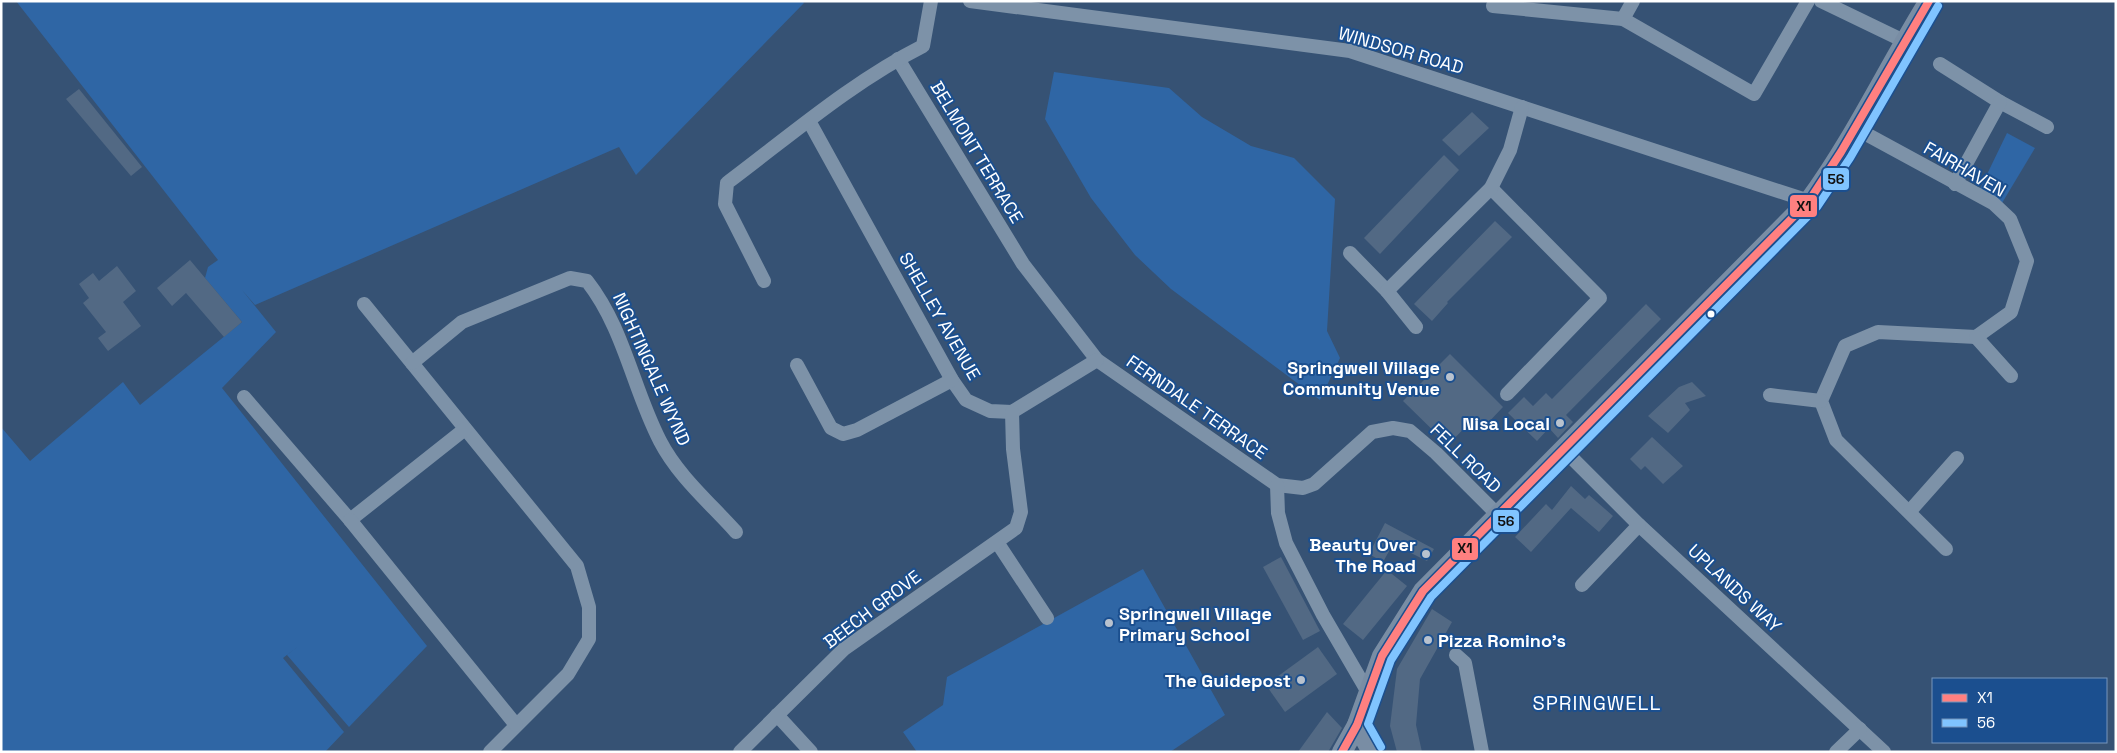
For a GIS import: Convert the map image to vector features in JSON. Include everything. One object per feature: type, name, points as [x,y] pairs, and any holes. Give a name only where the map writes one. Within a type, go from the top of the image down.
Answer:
[{"type":"main road","points":[[1342,752],[1357,725],[1382,656],[1423,592],[1810,201],[1836,165],[1855,128],[1863,119],[1904,41],[1930,1]]},
{"type":"main road","points":[[1357,725],[1372,752]]},
{"type":"street","points":[[764,281],[725,204],[727,184],[848,90],[923,46],[931,1]]},
{"type":"street","name":"WINDSOR ROAD","points":[[970,1],[1350,51],[1810,201]]},
{"type":"street","points":[[1623,19],[1633,1]]},
{"type":"street","points":[[1493,6],[1623,19],[1754,94],[1808,1]]},
{"type":"street","points":[[1820,1],[1904,41]]},
{"type":"street","name":"BELMONT TERRACE","points":[[898,59],[1023,264],[1097,360]]},
{"type":"street","points":[[1940,64],[2000,102],[2047,127]]},
{"type":"street","points":[[1955,184],[2000,102]]},
{"type":"street","points":[[1387,290],[1491,188],[1510,150],[1522,107]]},
{"type":"street","name":"SHELLEY AVENUE","points":[[809,121],[952,380],[966,400],[990,410],[1012,412]]},
{"type":"street","name":"FAIRHAVEN","points":[[1855,128],[1993,203],[2010,219],[2027,261],[2011,312],[1976,337]]},
{"type":"street","points":[[1491,188],[1600,298],[1507,394]]},
{"type":"street","points":[[1350,253],[1387,290],[1416,327]]},
{"type":"street","name":"NIGHTINGALE WYND","points":[[412,363],[462,322],[570,278],[587,281],[598,295],[611,318],[660,441],[679,470],[736,532]]},
{"type":"street","points":[[364,304],[577,566],[589,607],[589,639],[568,674],[490,752]]},
{"type":"street","points":[[1946,549],[1910,511],[1836,440],[1821,400],[1845,346],[1878,332],[1976,337],[2011,376]]},
{"type":"street","points":[[1012,412],[1097,360]]},
{"type":"street","name":"FERNDALE TERRACE","points":[[1097,360],[1277,485]]},
{"type":"street","points":[[797,365],[831,428],[844,434],[857,430],[952,380]]},
{"type":"street","points":[[1770,395],[1821,400]]},
{"type":"street","points":[[244,397],[350,520],[516,725]]},
{"type":"street","name":"BEECH GROVE","points":[[740,752],[844,649],[1016,528],[1021,512],[1013,448],[1012,412]]},
{"type":"street","name":"FELL ROAD","points":[[1277,485],[1303,488],[1314,484],[1372,432],[1393,428],[1410,431],[1436,453],[1499,516]]},
{"type":"street","points":[[350,520],[465,429]]},
{"type":"street","name":"UPLANDS WAY","points":[[1564,450],[1639,525],[1884,752]]},
{"type":"street","points":[[1910,511],[1957,458]]},
{"type":"street","points":[[1277,485],[1278,513],[1286,543],[1323,615],[1369,694]]},
{"type":"street","points":[[1582,585],[1639,525]]},
{"type":"street","points":[[996,542],[1047,618]]},
{"type":"street","points":[[1456,654],[1465,662],[1482,752]]},
{"type":"street","points":[[777,715],[811,752]]},
{"type":"street","points":[[1836,752],[1860,729]]},
{"type":"shaded area","points":[[16,1],[802,1],[804,3],[636,175],[619,147],[255,305],[242,290],[276,332],[222,388],[427,646],[349,727],[287,655],[301,644],[283,658],[344,732],[325,752],[1,752],[1,427],[30,461],[123,382],[140,405],[242,322],[205,278],[208,267],[218,260]]},
{"type":"shaded area","points":[[1054,72],[1169,88],[1202,117],[1251,146],[1294,158],[1335,199],[1327,331],[1340,358],[1320,400],[1171,289],[1135,255],[1091,198],[1045,119]]},
{"type":"shaded area","points":[[2007,133],[2035,148],[1999,208],[1977,195]]},
{"type":"shaded area","name":"Springwell Village Primary School","points":[[1143,569],[1225,715],[1170,752],[917,752],[903,732],[943,705],[947,677]]},
{"type":"building","points":[[79,89],[142,167],[131,176],[66,99]]},
{"type":"building","points":[[1472,112],[1489,128],[1459,156],[1442,140]]},
{"type":"building","points":[[1444,155],[1459,170],[1380,254],[1364,238]]},
{"type":"building","points":[[1495,221],[1512,237],[1447,302],[1432,321],[1414,304]]},
{"type":"building","points":[[190,260],[242,322],[224,337],[186,293],[172,306],[157,288]]},
{"type":"building","points":[[117,266],[136,291],[123,302],[141,326],[108,351],[98,338],[106,332],[83,303],[89,298],[79,284],[93,273],[99,281]]},
{"type":"building","points":[[1646,304],[1661,319],[1566,415],[1573,422],[1558,438],[1549,428],[1537,441],[1508,413],[1524,397],[1533,406],[1546,393],[1552,399]]},
{"type":"building","name":"Springwell Village Community Venue","points":[[1450,354],[1503,407],[1484,427],[1474,418],[1448,445],[1403,401]]},
{"type":"building","points":[[1692,382],[1706,396],[1685,403],[1690,410],[1668,433],[1648,416],[1679,387]]},
{"type":"building","points":[[1652,437],[1683,466],[1663,484],[1645,466],[1641,470],[1630,459]]},
{"type":"building","points":[[1571,486],[1585,499],[1589,495],[1613,516],[1599,532],[1571,508],[1531,552],[1515,537],[1546,504],[1552,510]]},
{"type":"building","points":[[1385,523],[1434,549],[1427,561],[1393,544],[1383,562],[1369,554]]},
{"type":"building","points":[[1281,557],[1320,631],[1303,640],[1263,567]]},
{"type":"building","points":[[1387,570],[1407,586],[1363,640],[1343,624]]},
{"type":"building","points":[[1432,609],[1452,622],[1420,679],[1416,725],[1422,752],[1397,752],[1390,726],[1397,669]]},
{"type":"building","name":"The Guidepost","points":[[1318,647],[1337,674],[1285,712],[1266,685]]},
{"type":"building","points":[[1327,712],[1342,728],[1328,752],[1298,752]]},
{"type":"transit line","name":"X1","points":[[1342,752],[1357,725],[1382,656],[1423,591],[1809,201],[1841,152],[1929,1]]},
{"type":"transit line","name":"56","points":[[1381,747],[1368,724],[1391,660],[1431,597],[1817,207],[1850,158],[1938,6]]},
{"type":"place","name":"Springwell Village Community Venue","points":[[1450,377]]},
{"type":"place","name":"Nisa Local","points":[[1560,423]]},
{"type":"place","name":"Beauty Over The Road","points":[[1426,554]]},
{"type":"place","name":"Springwell Village Primary School","points":[[1109,623]]},
{"type":"place","name":"Pizza Romino's","points":[[1428,640]]},
{"type":"place","name":"The Guidepost","points":[[1301,680]]},
{"type":"district","name":"SPRINGWELL","points":[[1597,703]]}]
